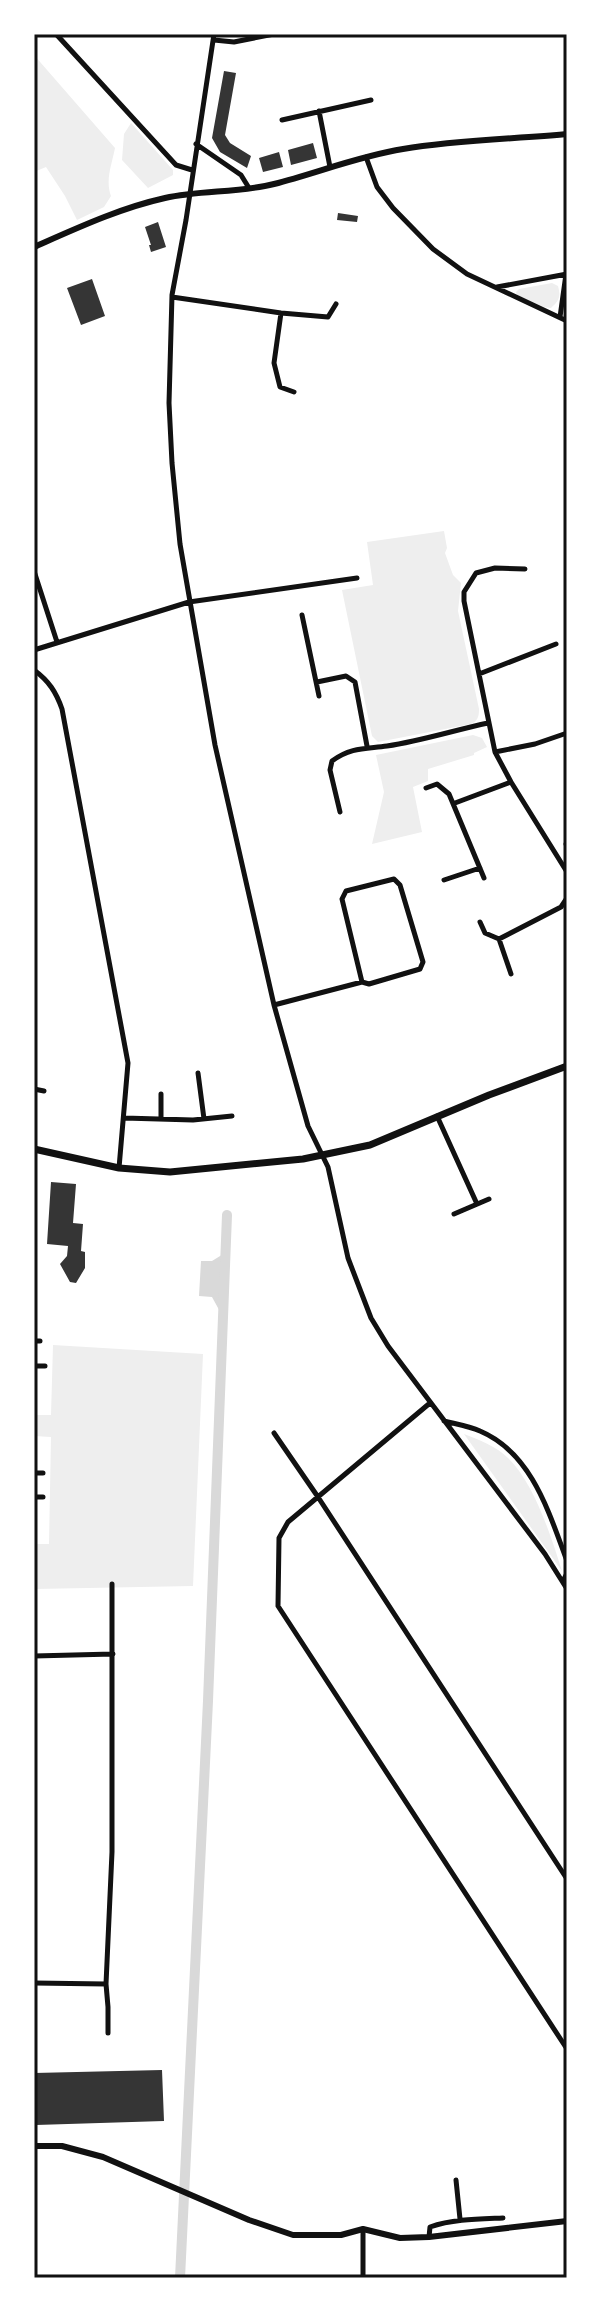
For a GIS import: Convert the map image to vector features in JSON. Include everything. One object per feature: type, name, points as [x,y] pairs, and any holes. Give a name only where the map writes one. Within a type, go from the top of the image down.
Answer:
[{"type":"main road","points":[[34,1149],[119,1168],[170,1172],[279,1163],[370,1145],[567,1066]]},
{"type":"street","points":[[56,34],[176,165],[193,170]]},
{"type":"street","points":[[274,34],[234,42],[214,37],[172,297],[169,403],[172,463],[180,544],[215,745],[274,1005],[306,1120],[332,1183],[348,1258],[371,1318],[388,1346],[526,1529],[567,1589]]},
{"type":"street","points":[[282,120],[357,100],[371,100]]},
{"type":"street","points":[[319,111],[330,167]]},
{"type":"street","points":[[34,247],[120,211],[164,198],[273,184],[403,149],[567,134]]},
{"type":"street","points":[[196,144],[241,175],[249,188]]},
{"type":"street","points":[[366,157],[377,187],[433,249],[467,274],[567,321]]},
{"type":"street","points":[[494,287],[566,274],[560,317]]},
{"type":"street","points":[[172,297],[328,317],[336,304]]},
{"type":"street","points":[[281,313],[274,363],[280,387],[294,392]]},
{"type":"street","points":[[525,569],[495,568],[476,573],[464,592],[464,601],[495,752],[567,872]]},
{"type":"street","points":[[34,571],[57,642]]},
{"type":"street","points":[[34,650],[189,602],[357,578]]},
{"type":"street","points":[[302,615],[319,696]]},
{"type":"street","points":[[479,674],[556,644]]},
{"type":"street","points":[[34,670],[56,693],[62,709],[127,1056],[119,1168]]},
{"type":"street","points":[[317,682],[346,676],[355,682],[367,746]]},
{"type":"street","points":[[340,812],[330,770],[332,761],[342,754],[367,746],[386,746],[488,723]]},
{"type":"street","points":[[495,752],[535,744],[567,733]]},
{"type":"street","points":[[455,803],[511,782]]},
{"type":"street","points":[[426,788],[437,784],[455,803],[484,878]]},
{"type":"street","points":[[444,880],[480,868]]},
{"type":"street","points":[[274,1005],[420,969],[423,962],[400,885],[394,879],[346,891],[342,899],[362,982]]},
{"type":"street","points":[[499,939],[561,907],[567,898]]},
{"type":"street","points":[[480,922],[485,933],[499,939],[511,974]]},
{"type":"street","points":[[198,1073],[204,1119]]},
{"type":"street","points":[[34,1089],[44,1091]]},
{"type":"street","points":[[161,1094],[161,1119]]},
{"type":"street","points":[[124,1118],[204,1119],[232,1116]]},
{"type":"street","points":[[437,1116],[477,1204]]},
{"type":"street","points":[[454,1214],[489,1199]]},
{"type":"street","points":[[34,1366],[45,1366]]},
{"type":"street","points":[[430,1403],[288,1522],[279,1538],[278,1606],[567,2049]]},
{"type":"street","points":[[443,1420],[480,1431],[508,1449],[526,1469],[543,1498],[567,1561]]},
{"type":"street","points":[[274,1433],[567,1879]]},
{"type":"street","points":[[34,1473],[43,1473]]},
{"type":"street","points":[[34,1497],[43,1497]]},
{"type":"street","points":[[563,1581],[567,1573]]},
{"type":"street","points":[[108,2033],[106,1984],[112,1852],[112,1584]]},
{"type":"street","points":[[34,1656],[113,1654]]},
{"type":"street","points":[[34,1983],[106,1984]]},
{"type":"street","points":[[34,2146],[62,2146],[84,2151],[249,2220],[293,2235],[341,2235],[363,2229],[400,2238],[429,2237],[567,2221]]},
{"type":"street","points":[[456,2180],[460,2219]]},
{"type":"street","points":[[429,2237],[430,2227],[460,2219],[503,2218]]},
{"type":"street","points":[[363,2229],[363,2278]]},
{"type":"shaded area","points":[[34,55],[115,148],[109,178],[111,196],[104,207],[77,220],[46,167],[34,172]]},
{"type":"shaded area","points":[[131,123],[173,170],[173,175],[148,188],[122,160],[124,134]]},
{"type":"shaded area","points":[[552,283],[558,286],[559,296],[551,308],[516,292],[519,289]]},
{"type":"shaded area","points":[[444,531],[445,553],[453,575],[461,583],[458,611],[478,716],[471,724],[378,742],[372,736],[342,590],[373,585],[367,542]]},
{"type":"shaded area","points":[[473,735],[482,738],[487,747],[474,755],[428,769],[428,781],[413,787],[422,832],[372,844],[384,792],[376,755]]},
{"type":"shaded area","points":[[225,1253],[223,1317],[212,1297],[199,1296],[201,1261],[212,1261]]},
{"type":"shaded area","points":[[53,1345],[203,1354],[193,1586],[35,1589],[34,1544],[49,1544],[51,1437],[34,1436],[34,1415],[51,1415]]},
{"type":"shaded area","points":[[464,1434],[498,1450],[526,1481],[541,1511],[562,1571]]},
{"type":"building","points":[[224,71],[236,73],[225,135],[230,143],[251,156],[247,168],[220,152],[212,138]]},
{"type":"building","points":[[313,143],[317,158],[291,165],[288,150]]},
{"type":"building","points":[[279,152],[283,167],[263,172],[259,158]]},
{"type":"building","points":[[338,213],[358,216],[357,222],[337,220]]},
{"type":"building","points":[[158,222],[166,247],[151,252],[145,227]]},
{"type":"building","points":[[92,279],[105,316],[81,325],[67,288]]},
{"type":"building","points":[[51,1182],[76,1184],[73,1223],[83,1224],[81,1251],[85,1252],[85,1268],[76,1283],[70,1282],[60,1264],[67,1256],[68,1246],[47,1244]]},
{"type":"building","points":[[162,2070],[164,2121],[36,2125],[34,2073]]},
{"type":"waterway","points":[[180,2278],[208,1701],[227,1215]]}]
